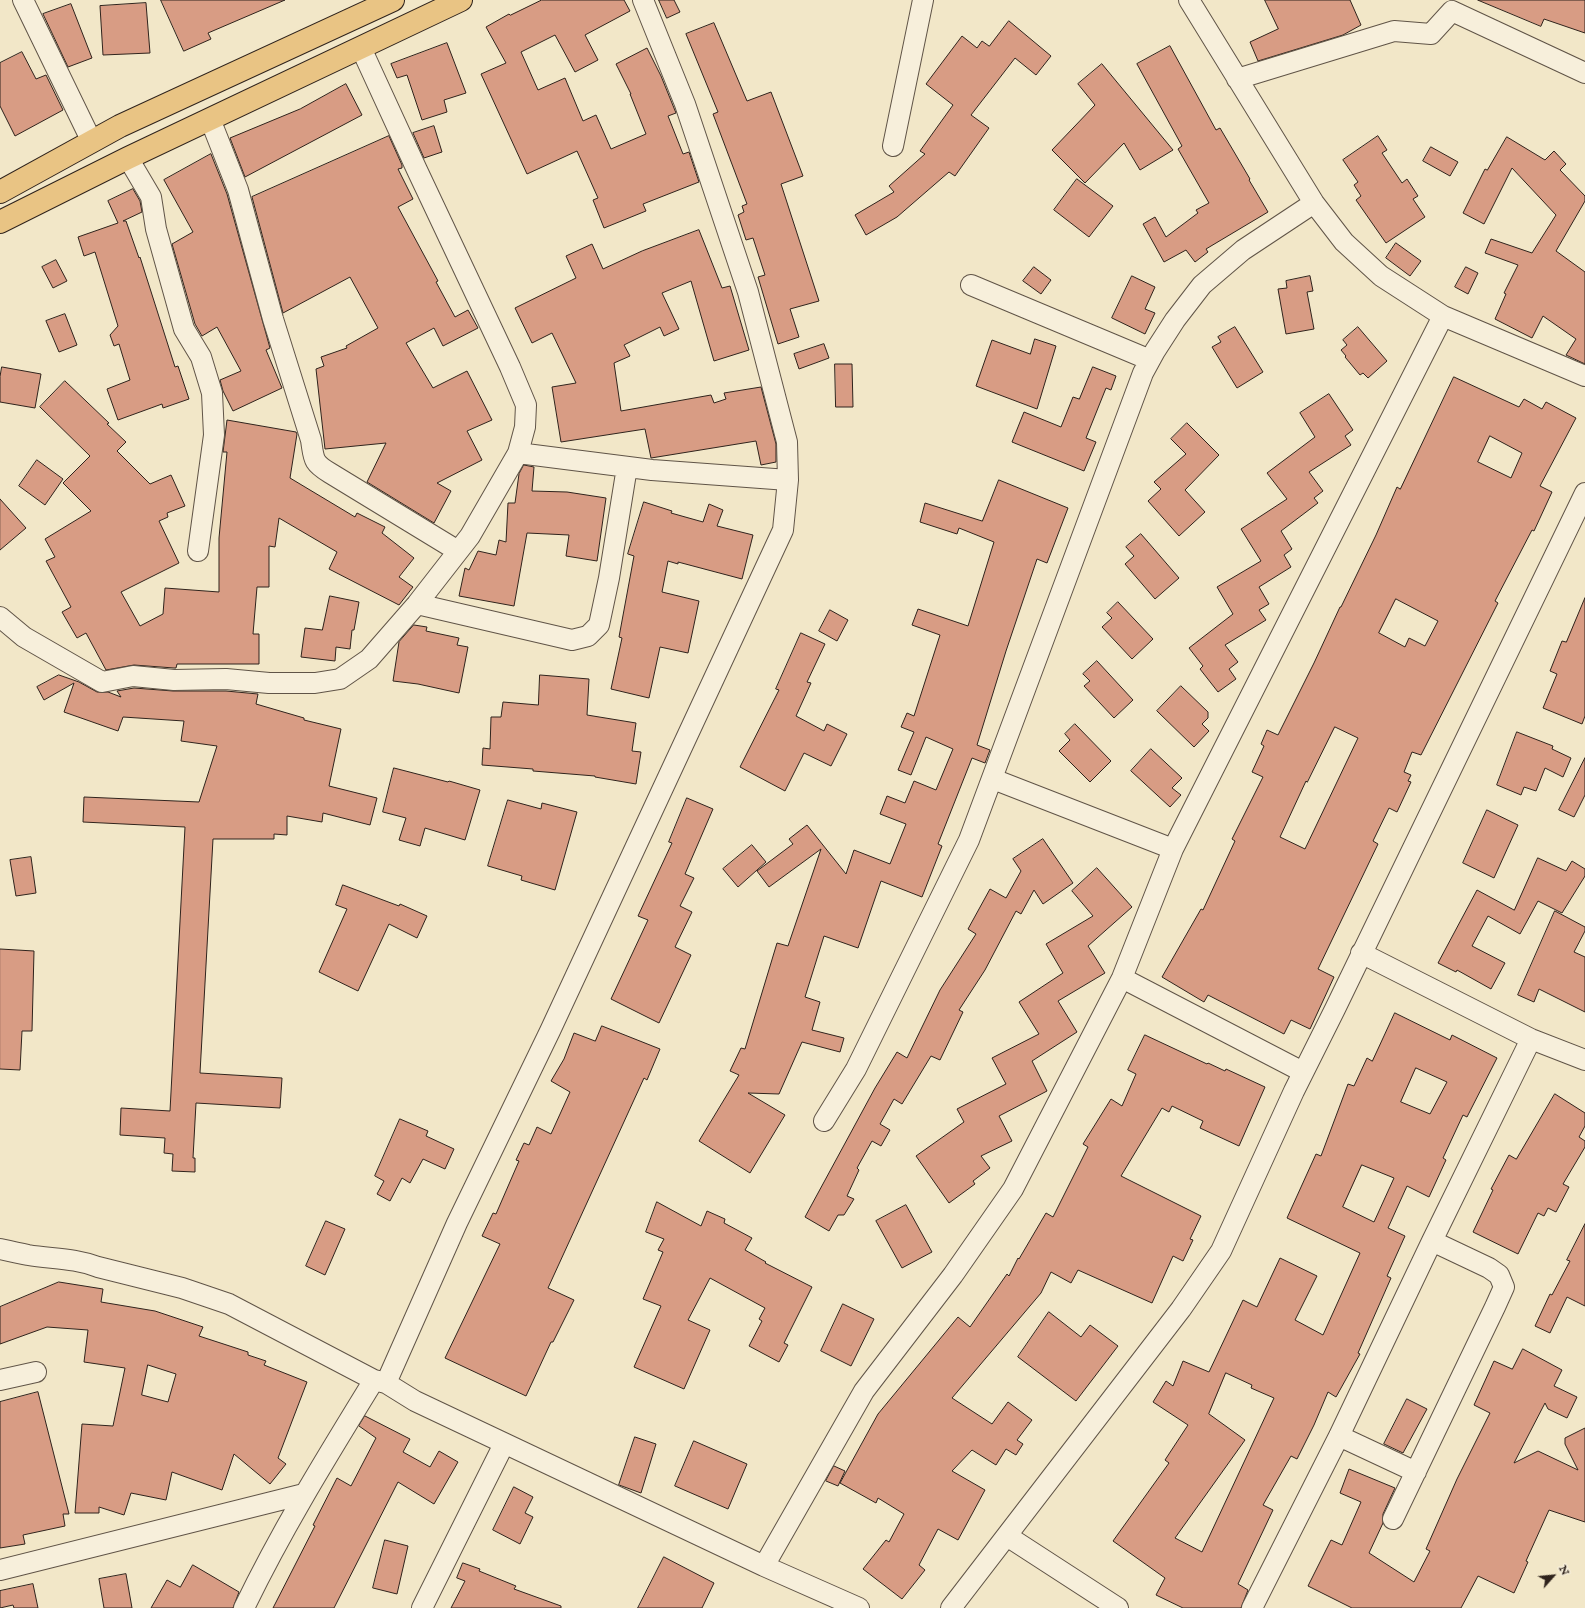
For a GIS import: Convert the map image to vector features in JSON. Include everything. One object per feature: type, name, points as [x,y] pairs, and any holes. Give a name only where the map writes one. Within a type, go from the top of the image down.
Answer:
[{"type":"main road","points":[[0,192],[127,122],[370,5],[393,0]]},
{"type":"main road","points":[[0,222],[128,158],[361,48],[418,19],[461,0]]},
{"type":"street","points":[[23,0],[92,142]]},
{"type":"street","points":[[244,1608],[266,1561],[304,1494],[380,1381],[550,1031],[783,530],[788,480],[787,442],[748,292],[685,104],[643,0]]},
{"type":"street","points":[[893,146],[923,0]]},
{"type":"street","points":[[1188,0],[1314,203],[1344,242],[1381,276],[1443,316],[1585,376]]},
{"type":"street","points":[[1237,79],[1394,31],[1431,34],[1452,10],[1585,73]]},
{"type":"street","points":[[0,618],[24,637],[102,682],[133,676],[174,680],[226,679],[269,683],[315,683],[340,679],[369,659],[417,604],[470,536],[518,453],[525,427],[526,405],[510,367],[416,170],[361,48]]},
{"type":"street","points":[[210,119],[238,190],[317,465],[458,551]]},
{"type":"street","points":[[128,158],[151,197],[156,229],[184,329],[201,357],[212,394],[214,435],[198,551]]},
{"type":"street","points":[[824,1121],[856,1069],[970,840],[1140,381],[1150,360],[1175,320],[1202,285],[1243,250],[1314,203]]},
{"type":"street","points":[[971,285],[1150,360]]},
{"type":"street","points":[[764,1566],[864,1391],[953,1275],[1013,1189],[1122,978],[1173,849],[1443,316]]},
{"type":"street","points":[[518,453],[652,470],[788,480]]},
{"type":"street","points":[[417,604],[572,640],[588,636],[599,625],[609,578],[627,467]]},
{"type":"street","points":[[951,1608],[1181,1309],[1221,1251],[1303,1072],[1583,501]]},
{"type":"street","points":[[993,779],[1173,849]]},
{"type":"street","points":[[1361,953],[1531,1039],[1585,1060]]},
{"type":"street","points":[[1122,978],[1303,1072]]},
{"type":"street","points":[[1252,1608],[1339,1436],[1531,1039]]},
{"type":"street","points":[[1394,1519],[1504,1286],[1499,1275],[1489,1268],[1432,1241]]},
{"type":"street","points":[[0,1249],[28,1255],[85,1262],[98,1267],[182,1288],[229,1304],[380,1381],[415,1402],[764,1566],[859,1608]]},
{"type":"street","points":[[0,1380],[36,1372]]},
{"type":"street","points":[[1339,1436],[1416,1472]]},
{"type":"street","points":[[422,1608],[504,1444]]},
{"type":"street","points":[[0,1570],[304,1494]]},
{"type":"street","points":[[1007,1536],[1118,1608]]},
{"type":"building","points":[[161,0],[285,0],[208,33],[211,39],[184,51]]},
{"type":"building","points":[[542,0],[624,0],[630,11],[585,35],[598,60],[575,72],[555,35],[521,52],[538,90],[565,78],[583,121],[596,115],[611,149],[646,134],[631,94],[616,64],[647,48],[661,76],[676,113],[668,116],[683,154],[689,152],[699,182],[643,204],[646,211],[604,228],[593,200],[598,198],[577,151],[527,174],[481,74],[506,63],[486,27],[509,14],[510,15]]},
{"type":"building","points":[[659,0],[674,0],[680,12],[667,18]]},
{"type":"building","points":[[1265,0],[1350,0],[1361,25],[1343,35],[1258,61],[1250,42],[1278,29]]},
{"type":"building","points":[[1478,0],[1585,0],[1585,33],[1544,19],[1541,26]]},
{"type":"building","points":[[146,3],[150,53],[103,55],[100,6]]},
{"type":"building","points":[[71,4],[92,58],[68,67],[43,14]]},
{"type":"building","points":[[1009,21],[1051,56],[1036,75],[1015,58],[971,115],[989,128],[955,176],[949,172],[897,217],[866,235],[855,215],[894,192],[889,186],[925,154],[920,151],[953,105],[926,84],[962,36],[977,48],[982,41],[989,46]]},
{"type":"building","points":[[714,23],[747,101],[771,92],[803,176],[781,184],[819,301],[790,309],[799,337],[778,344],[758,277],[765,275],[753,238],[746,240],[738,215],[744,212],[742,206],[747,204],[713,114],[718,112],[686,34]]},
{"type":"building","points":[[447,43],[466,93],[444,100],[447,112],[422,120],[407,75],[397,78],[391,64]]},
{"type":"building","points":[[1170,46],[1216,130],[1220,128],[1268,212],[1206,249],[1208,252],[1195,262],[1186,250],[1164,262],[1143,224],[1155,217],[1166,237],[1198,213],[1196,210],[1209,203],[1178,149],[1182,146],[1137,64]]},
{"type":"building","points":[[22,52],[36,79],[46,75],[63,110],[15,136],[0,106],[0,63]]},
{"type":"building","points":[[1102,64],[1173,150],[1140,170],[1124,143],[1085,183],[1052,150],[1095,105],[1078,84]]},
{"type":"building","points":[[346,84],[362,115],[245,177],[230,138],[300,109]]},
{"type":"building","points":[[434,126],[442,152],[424,158],[413,133]]},
{"type":"building","points":[[389,136],[402,165],[402,168],[398,169],[413,199],[398,207],[438,281],[436,282],[455,317],[468,310],[478,328],[443,346],[434,328],[406,343],[433,388],[467,371],[492,420],[467,431],[482,460],[437,483],[451,491],[434,523],[367,482],[386,443],[325,449],[316,369],[324,366],[321,357],[347,348],[346,346],[378,328],[350,277],[283,313],[252,197]]},
{"type":"building","points":[[1378,136],[1387,150],[1382,153],[1402,183],[1407,179],[1418,196],[1413,199],[1425,217],[1386,243],[1356,200],[1361,196],[1354,185],[1358,182],[1343,160]]},
{"type":"building","points":[[1507,137],[1545,160],[1554,151],[1566,164],[1560,170],[1585,196],[1585,201],[1556,251],[1585,272],[1585,364],[1566,355],[1576,339],[1543,316],[1532,338],[1495,319],[1506,294],[1504,293],[1518,265],[1485,253],[1491,239],[1532,253],[1556,215],[1512,168],[1484,224],[1463,213],[1485,169],[1487,170]]},
{"type":"building","points":[[1431,147],[1458,162],[1450,176],[1423,161]]},
{"type":"building","points":[[211,154],[227,194],[270,348],[266,350],[282,388],[233,411],[223,391],[220,380],[241,371],[217,327],[202,336],[195,324],[172,244],[193,232],[164,180]]},
{"type":"building","points":[[1077,179],[1113,206],[1089,237],[1054,210]]},
{"type":"building","points":[[133,189],[140,201],[142,212],[123,221],[126,221],[139,258],[140,257],[175,367],[178,366],[189,399],[163,408],[162,404],[118,420],[107,389],[130,380],[119,344],[114,346],[110,335],[118,326],[95,252],[84,256],[78,237],[118,223],[108,201]]},
{"type":"building","points":[[699,230],[722,288],[730,286],[749,350],[714,361],[691,281],[662,293],[679,329],[664,336],[660,327],[624,345],[630,356],[614,363],[621,411],[711,395],[714,403],[726,399],[724,393],[761,387],[776,444],[776,462],[761,465],[756,441],[651,458],[645,429],[561,442],[552,387],[576,383],[552,333],[532,343],[515,308],[576,278],[566,256],[592,244],[603,269],[642,251]]},
{"type":"building","points":[[1396,243],[1421,261],[1410,276],[1386,258]]},
{"type":"building","points":[[56,260],[67,281],[53,288],[42,267]]},
{"type":"building","points":[[1034,267],[1051,280],[1041,294],[1023,281]]},
{"type":"building","points":[[1466,267],[1478,273],[1468,294],[1455,287]]},
{"type":"building","points":[[1132,276],[1155,287],[1145,309],[1155,313],[1145,334],[1112,318]]},
{"type":"building","points":[[1310,276],[1313,291],[1307,292],[1314,329],[1286,334],[1278,289],[1287,288],[1286,281]]},
{"type":"building","points":[[65,314],[77,345],[59,352],[46,321]]},
{"type":"building","points":[[1235,327],[1263,372],[1237,388],[1212,347],[1221,342],[1218,337]]},
{"type":"building","points":[[1358,327],[1387,361],[1368,378],[1363,373],[1360,375],[1341,350],[1347,345],[1343,340]]},
{"type":"building","points":[[1035,339],[1056,346],[1037,409],[976,386],[992,340],[1030,354]]},
{"type":"building","points":[[824,344],[829,358],[799,369],[794,354]]},
{"type":"building","points":[[835,364],[852,364],[853,407],[836,407]]},
{"type":"building","points":[[2,367],[41,374],[35,408],[0,402],[0,377]]},
{"type":"building","points":[[1093,367],[1116,376],[1111,390],[1106,388],[1086,438],[1096,442],[1084,471],[1012,442],[1024,412],[1061,427],[1073,397],[1079,399]]},
{"type":"building","points":[[1454,377],[1519,407],[1524,399],[1542,409],[1546,402],[1576,418],[1540,486],[1552,492],[1534,531],[1532,530],[1495,601],[1498,603],[1421,755],[1412,752],[1404,772],[1411,775],[1408,781],[1411,782],[1397,812],[1389,808],[1373,841],[1378,844],[1318,969],[1334,977],[1310,1029],[1291,1020],[1284,1034],[1208,995],[1204,1002],[1162,977],[1201,909],[1203,910],[1235,841],[1232,839],[1263,777],[1252,772],[1264,746],[1261,744],[1267,730],[1278,735],[1376,535],[1397,487],[1400,489]],"holes":[[[1490,436],[1522,453],[1511,478],[1478,462]],[[1396,599],[1438,621],[1425,646],[1409,638],[1405,647],[1379,633]],[[1335,727],[1358,738],[1305,849],[1280,837],[1306,781],[1307,782]]]},
{"type":"building","points":[[65,381],[109,423],[107,424],[126,442],[117,451],[150,484],[171,475],[185,506],[167,513],[168,517],[159,521],[179,563],[121,592],[140,626],[163,614],[165,588],[219,592],[219,538],[227,452],[223,452],[227,420],[296,432],[297,434],[290,478],[355,517],[357,513],[385,527],[382,533],[414,558],[399,577],[413,587],[399,605],[329,569],[337,552],[279,518],[275,547],[269,546],[269,587],[257,587],[253,634],[259,634],[259,664],[177,664],[176,668],[134,665],[106,670],[86,633],[77,638],[62,612],[71,607],[46,561],[55,557],[45,539],[91,511],[63,483],[90,456],[40,407]]},
{"type":"building","points":[[1329,394],[1353,430],[1345,436],[1351,445],[1309,472],[1323,491],[1314,498],[1318,503],[1281,531],[1292,549],[1284,555],[1291,567],[1259,587],[1269,604],[1259,610],[1266,620],[1225,645],[1238,662],[1229,669],[1236,679],[1218,692],[1200,669],[1203,666],[1189,648],[1233,614],[1217,587],[1261,561],[1241,529],[1287,499],[1267,473],[1315,437],[1300,413]]},
{"type":"building","points":[[1187,423],[1219,455],[1185,490],[1205,512],[1179,536],[1148,501],[1161,489],[1154,482],[1186,454],[1171,439]]},
{"type":"building","points":[[37,460],[63,479],[45,505],[19,486]]},
{"type":"building","points":[[524,465],[534,467],[532,491],[567,492],[606,498],[597,561],[566,556],[569,535],[527,533],[514,606],[459,596],[465,568],[469,570],[478,551],[496,555],[499,540],[506,542],[508,503],[515,503],[519,474]]},
{"type":"building","points":[[999,480],[1068,508],[1047,563],[1037,559],[1006,651],[977,745],[990,750],[985,763],[972,758],[938,844],[942,846],[922,897],[881,881],[858,948],[824,936],[805,997],[820,1002],[812,1030],[844,1038],[840,1052],[802,1042],[779,1094],[748,1093],[785,1115],[750,1173],[699,1141],[739,1075],[730,1071],[741,1048],[745,1049],[777,943],[788,946],[821,849],[769,887],[757,871],[793,844],[789,839],[807,825],[846,874],[854,850],[890,864],[906,824],[880,814],[887,796],[905,803],[914,781],[936,790],[953,749],[926,737],[911,775],[898,770],[914,732],[901,727],[907,713],[914,716],[940,635],[912,625],[918,609],[968,626],[994,542],[959,528],[957,534],[920,522],[925,503],[982,521]]},
{"type":"building","points":[[0,499],[26,528],[0,550]]},
{"type":"building","points":[[644,502],[672,511],[671,513],[703,522],[709,504],[723,510],[717,526],[753,535],[742,579],[678,562],[678,564],[668,561],[662,592],[699,601],[688,653],[660,647],[649,698],[611,689],[622,638],[619,637],[634,556],[628,554]]},
{"type":"building","points":[[1141,534],[1179,578],[1155,599],[1125,564],[1134,556],[1126,547]]},
{"type":"building","points":[[330,596],[359,602],[354,630],[352,630],[350,649],[336,647],[335,661],[301,657],[305,628],[322,630]]},
{"type":"building","points":[[1585,598],[1585,716],[1582,724],[1543,708],[1557,674],[1550,671],[1562,641],[1566,642]]},
{"type":"building","points":[[1118,602],[1153,639],[1132,659],[1102,627],[1112,618],[1107,613]]},
{"type":"building","points":[[830,610],[848,620],[837,641],[819,631]]},
{"type":"building","points":[[414,625],[427,627],[426,631],[459,638],[457,645],[468,647],[459,693],[418,684],[393,681],[399,642]]},
{"type":"building","points":[[801,633],[825,644],[807,682],[811,683],[796,716],[824,731],[827,724],[847,734],[831,766],[804,753],[785,791],[740,767],[779,690],[776,689]]},
{"type":"building","points":[[1097,661],[1133,700],[1114,718],[1084,686],[1090,681],[1083,674]]},
{"type":"building","points":[[59,675],[79,682],[97,692],[108,692],[121,697],[117,691],[134,688],[173,691],[226,691],[258,694],[256,704],[304,718],[304,720],[341,729],[329,786],[377,798],[370,825],[323,813],[322,822],[287,816],[287,835],[274,834],[274,839],[213,839],[200,1073],[282,1078],[280,1108],[196,1103],[193,1158],[195,1158],[195,1172],[172,1171],[173,1154],[164,1153],[165,1138],[120,1135],[121,1108],[170,1111],[185,827],[83,822],[84,797],[199,802],[217,746],[181,741],[184,721],[123,717],[118,731],[64,712],[74,683],[44,700],[37,687]]},
{"type":"building","points":[[540,675],[589,679],[587,715],[636,723],[632,751],[641,752],[636,784],[595,776],[482,765],[483,748],[490,749],[491,717],[501,717],[503,702],[538,705]]},
{"type":"building","points":[[1181,686],[1208,712],[1208,718],[1202,724],[1209,731],[1194,747],[1157,711]]},
{"type":"building","points":[[1075,724],[1111,761],[1090,782],[1059,751],[1070,740],[1065,734]]},
{"type":"building","points":[[1517,732],[1553,746],[1552,749],[1571,758],[1563,777],[1545,768],[1536,791],[1524,787],[1521,795],[1497,785]]},
{"type":"building","points":[[1151,749],[1182,778],[1172,788],[1181,795],[1170,807],[1131,771]]},
{"type":"building","points":[[1585,758],[1585,795],[1574,817],[1559,810]]},
{"type":"building","points":[[394,768],[480,790],[465,840],[425,828],[420,846],[399,840],[406,818],[383,812]]},
{"type":"building","points":[[687,798],[713,809],[685,874],[694,878],[680,906],[692,912],[675,947],[691,955],[659,1023],[611,999],[648,920],[638,916],[672,843],[669,842]]},
{"type":"building","points":[[508,800],[541,809],[542,803],[577,812],[555,890],[521,880],[522,876],[488,866]]},
{"type":"building","points":[[1487,810],[1518,825],[1494,878],[1463,863]]},
{"type":"building","points":[[1043,839],[1073,883],[1043,904],[1034,890],[1021,914],[1016,911],[985,970],[959,1010],[963,1012],[940,1060],[931,1056],[902,1104],[894,1099],[880,1124],[890,1130],[881,1146],[872,1141],[857,1168],[859,1170],[847,1196],[854,1199],[844,1215],[838,1215],[829,1231],[805,1217],[875,1088],[897,1052],[907,1058],[940,990],[976,934],[968,929],[990,889],[1006,898],[1021,871],[1013,859]]},
{"type":"building","points":[[752,845],[766,862],[738,887],[723,869]]},
{"type":"building","points":[[31,857],[36,893],[16,896],[10,860]]},
{"type":"building","points":[[1538,858],[1566,871],[1572,861],[1585,869],[1585,876],[1562,913],[1538,901],[1520,934],[1488,916],[1472,946],[1505,963],[1491,989],[1457,970],[1456,972],[1438,963],[1477,890],[1514,910]]},
{"type":"building","points":[[1097,868],[1132,907],[1088,946],[1105,973],[1058,1001],[1077,1032],[1032,1061],[1047,1091],[999,1116],[1012,1141],[981,1156],[990,1168],[973,1181],[975,1184],[949,1203],[916,1156],[964,1122],[957,1109],[1006,1084],[992,1058],[1039,1034],[1019,1002],[1063,973],[1046,944],[1093,916],[1072,891]]},
{"type":"building","points":[[343,885],[399,906],[400,904],[427,916],[417,938],[389,924],[358,991],[319,972],[347,909],[336,905]]},
{"type":"building","points":[[1555,911],[1585,927],[1585,931],[1574,952],[1585,957],[1585,1012],[1539,989],[1534,1002],[1518,995]]},
{"type":"building","points":[[0,949],[34,951],[32,1031],[22,1031],[20,1070],[0,1069]]},
{"type":"building","points":[[1395,1013],[1450,1040],[1452,1035],[1497,1058],[1467,1117],[1463,1115],[1443,1158],[1446,1160],[1429,1197],[1407,1186],[1388,1228],[1405,1236],[1387,1276],[1391,1278],[1358,1353],[1360,1354],[1336,1397],[1328,1392],[1297,1459],[1291,1456],[1263,1505],[1273,1510],[1238,1584],[1248,1590],[1241,1608],[1183,1608],[1156,1595],[1165,1578],[1113,1541],[1169,1463],[1165,1460],[1188,1425],[1153,1402],[1166,1381],[1173,1386],[1183,1361],[1209,1372],[1243,1300],[1257,1307],[1280,1258],[1317,1276],[1295,1320],[1323,1335],[1360,1253],[1287,1218],[1316,1154],[1321,1156],[1348,1084],[1354,1086],[1367,1058],[1372,1061]],"holes":[[[1416,1068],[1447,1082],[1430,1114],[1401,1102]],[[1362,1165],[1394,1178],[1374,1222],[1343,1207]],[[1226,1373],[1252,1385],[1251,1388],[1274,1398],[1202,1552],[1175,1538],[1245,1440],[1209,1414]]]},
{"type":"building","points":[[602,1026],[660,1049],[647,1080],[644,1078],[548,1288],[574,1300],[553,1342],[551,1342],[526,1396],[445,1358],[500,1244],[482,1236],[493,1213],[496,1214],[519,1161],[516,1160],[524,1143],[529,1145],[537,1127],[551,1134],[570,1092],[551,1081],[564,1059],[574,1033],[595,1041]]},
{"type":"building","points":[[1145,1035],[1207,1064],[1208,1063],[1225,1071],[1226,1069],[1265,1087],[1239,1146],[1200,1128],[1203,1121],[1172,1106],[1169,1112],[1162,1108],[1121,1176],[1201,1216],[1190,1239],[1193,1240],[1183,1261],[1173,1256],[1152,1303],[1078,1270],[1071,1283],[1051,1272],[1041,1293],[952,1398],[992,1424],[1008,1402],[1032,1420],[1017,1440],[1023,1444],[1016,1455],[1006,1449],[996,1465],[972,1450],[952,1471],[985,1490],[958,1540],[938,1529],[919,1565],[925,1570],[902,1599],[863,1569],[886,1540],[889,1542],[904,1514],[878,1498],[876,1503],[840,1483],[878,1414],[958,1317],[970,1327],[1007,1274],[1009,1276],[1018,1258],[1019,1259],[1046,1213],[1053,1217],[1088,1147],[1083,1144],[1111,1099],[1122,1106],[1136,1074],[1128,1070]]},
{"type":"building","points":[[1555,1094],[1585,1113],[1585,1126],[1579,1137],[1585,1141],[1585,1147],[1563,1184],[1569,1187],[1556,1212],[1548,1208],[1544,1216],[1538,1213],[1518,1254],[1473,1232],[1493,1190],[1491,1189],[1509,1155],[1516,1159]]},
{"type":"building","points":[[400,1119],[428,1131],[426,1136],[454,1149],[445,1169],[423,1159],[410,1183],[402,1178],[390,1201],[377,1194],[384,1181],[375,1176]]},
{"type":"building","points":[[657,1202],[701,1226],[707,1211],[725,1219],[724,1223],[752,1238],[745,1250],[766,1262],[765,1263],[812,1287],[784,1343],[788,1345],[779,1362],[749,1346],[762,1321],[759,1319],[765,1308],[710,1278],[688,1320],[710,1330],[684,1389],[634,1367],[661,1306],[643,1299],[663,1252],[658,1250],[664,1239],[646,1232]]},
{"type":"building","points":[[906,1205],[932,1252],[902,1268],[876,1221]]},
{"type":"building","points":[[326,1221],[345,1229],[325,1275],[306,1266]]},
{"type":"building","points":[[1585,1224],[1585,1306],[1567,1297],[1550,1333],[1535,1326],[1550,1294],[1552,1295],[1570,1261],[1567,1260]]},
{"type":"building","points":[[59,1282],[103,1289],[101,1302],[155,1311],[203,1327],[199,1336],[248,1352],[248,1355],[266,1361],[264,1365],[307,1382],[278,1458],[286,1464],[270,1484],[234,1454],[222,1490],[172,1472],[166,1500],[131,1493],[124,1515],[99,1507],[99,1513],[75,1513],[82,1424],[113,1426],[125,1368],[84,1362],[88,1330],[47,1327],[0,1344],[0,1307]],"holes":[[[148,1365],[176,1374],[168,1402],[142,1395]]]},
{"type":"building","points":[[843,1304],[874,1319],[851,1366],[821,1351]]},
{"type":"building","points":[[1049,1312],[1081,1337],[1090,1325],[1118,1346],[1076,1401],[1018,1357]]},
{"type":"building","points":[[1523,1349],[1562,1370],[1554,1386],[1577,1397],[1567,1418],[1548,1409],[1545,1403],[1514,1463],[1538,1451],[1578,1470],[1565,1444],[1565,1438],[1585,1428],[1585,1522],[1549,1510],[1526,1561],[1528,1562],[1514,1593],[1478,1576],[1461,1608],[1352,1608],[1308,1586],[1331,1540],[1342,1545],[1361,1502],[1340,1493],[1349,1469],[1395,1488],[1383,1514],[1383,1523],[1369,1553],[1414,1582],[1430,1551],[1426,1549],[1457,1479],[1490,1413],[1474,1405],[1494,1361],[1512,1369]]},
{"type":"building","points":[[38,1392],[69,1514],[63,1514],[65,1526],[23,1535],[25,1544],[0,1548],[0,1402]]},
{"type":"building","points":[[1407,1399],[1427,1409],[1403,1453],[1384,1444]]},
{"type":"building","points":[[365,1416],[410,1439],[403,1452],[430,1467],[439,1451],[458,1462],[434,1504],[398,1482],[334,1608],[273,1608],[315,1526],[313,1525],[337,1478],[351,1486],[376,1438],[359,1426]]},
{"type":"building","points":[[635,1437],[656,1444],[641,1493],[619,1485]]},
{"type":"building","points":[[694,1441],[747,1464],[728,1509],[675,1486]]},
{"type":"building","points":[[834,1466],[845,1471],[838,1486],[826,1481]]},
{"type":"building","points":[[514,1487],[533,1497],[525,1513],[533,1517],[520,1544],[493,1530]]},
{"type":"building","points":[[385,1540],[408,1546],[397,1594],[373,1588]]},
{"type":"building","points":[[664,1557],[714,1583],[702,1608],[638,1608]]},
{"type":"building","points":[[463,1563],[480,1569],[479,1571],[516,1586],[514,1589],[561,1606],[561,1608],[451,1608],[465,1581],[457,1578]]},
{"type":"building","points":[[193,1565],[239,1592],[233,1608],[151,1608],[167,1580],[180,1587]]},
{"type":"building","points":[[126,1574],[132,1608],[104,1608],[99,1579]]},
{"type":"building","points":[[33,1584],[38,1608],[14,1608],[13,1605],[0,1608],[0,1591]]}]
